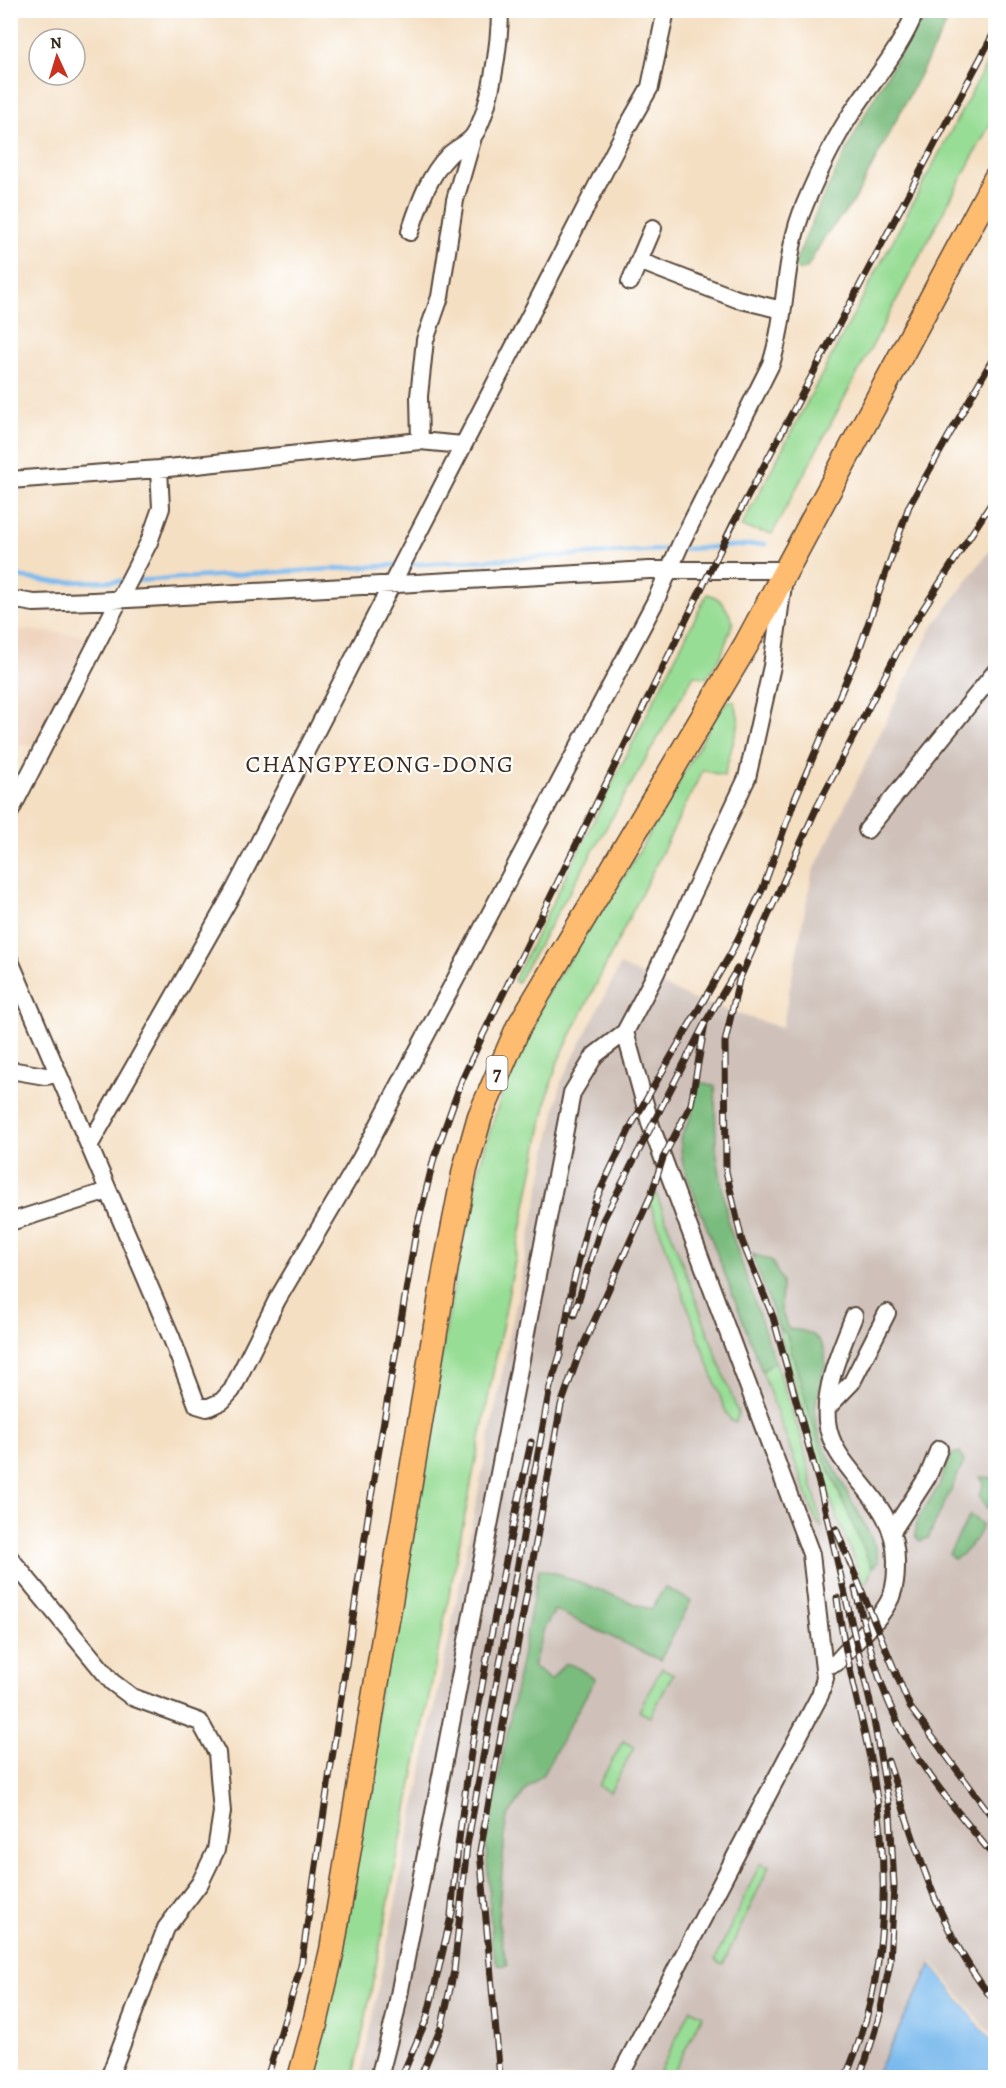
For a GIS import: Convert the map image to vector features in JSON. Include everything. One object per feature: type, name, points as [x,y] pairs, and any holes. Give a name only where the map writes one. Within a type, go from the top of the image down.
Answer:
[{"type":"highway","name":"7","points":[[300,2078],[332,1950],[446,1266],[465,1169],[480,1116],[518,1028],[746,645],[996,178]]},
{"type":"street","points":[[420,441],[419,396],[425,340],[440,297],[455,200],[473,137],[486,106],[500,10]]},
{"type":"street","points":[[89,1146],[236,889],[390,585],[650,87],[666,10]]},
{"type":"street","points":[[10,961],[172,1339],[197,1405],[207,1408],[222,1401],[232,1390],[277,1300],[361,1158],[655,602],[678,548],[771,363],[777,344],[788,262],[804,205],[851,114],[909,28],[916,10]]},
{"type":"street","points":[[410,232],[419,205],[435,171],[450,155],[473,137]]},
{"type":"street","points":[[630,282],[653,228]]},
{"type":"street","points":[[639,261],[737,299],[782,310]]},
{"type":"street","points":[[10,480],[159,469],[420,441],[463,446]]},
{"type":"street","points":[[10,812],[149,542],[161,508],[159,469]]},
{"type":"street","points":[[10,599],[34,603],[668,569],[785,570],[772,666],[747,778],[653,979],[625,1032],[595,1055],[572,1093],[395,2016],[379,2078]]},
{"type":"street","points":[[867,830],[995,673]]},
{"type":"street","points":[[619,2078],[820,1695],[825,1666],[811,1554],[651,1126],[625,1032]]},
{"type":"street","points":[[10,1071],[45,1076],[58,1074]]},
{"type":"street","points":[[10,1222],[108,1191]]},
{"type":"street","points":[[827,1408],[852,1382],[887,1314]]},
{"type":"street","points":[[825,1666],[836,1663],[882,1611],[891,1596],[896,1578],[896,1544],[893,1530],[879,1504],[834,1444],[827,1423],[833,1371],[854,1316]]},
{"type":"street","points":[[893,1530],[928,1476],[939,1449]]},
{"type":"street","points":[[10,1558],[112,1682],[132,1697],[200,1722],[217,1753],[222,1812],[216,1850],[200,1883],[166,1928],[109,2078]]},
{"type":"shaded area","points":[[995,543],[995,2045],[932,1965],[874,2077],[360,2078],[561,1082],[620,965],[692,999],[782,1028],[812,874],[931,629]]},
{"type":"shaded area","points":[[10,629],[84,635],[83,654],[33,746],[11,743]]},
{"type":"green space","points":[[924,11],[953,11],[854,201],[825,236],[807,268],[800,271],[793,267],[820,203],[869,106]]},
{"type":"green space","points":[[995,48],[995,115],[772,534],[741,527]]},
{"type":"green space","points":[[707,594],[720,601],[733,622],[721,656],[706,678],[694,675],[517,983],[514,980]]},
{"type":"green space","points":[[728,701],[735,702],[739,721],[724,776],[703,770],[558,1061],[548,1094],[354,2077],[308,2078],[468,1209],[486,1143],[508,1078],[535,1015],[635,858],[718,711]]},
{"type":"green space","points":[[698,1082],[715,1086],[716,1149],[728,1223],[775,1362],[762,1371],[683,1165],[680,1139],[693,1112]]},
{"type":"green space","points":[[656,1193],[738,1413],[736,1422],[731,1421],[725,1410],[650,1203]]},
{"type":"green space","points":[[752,1254],[771,1260],[782,1281],[781,1310],[788,1329],[800,1330],[814,1336],[824,1350],[825,1365],[815,1407],[818,1428],[831,1462],[876,1549],[878,1561],[872,1568],[820,1449],[786,1333],[779,1329]]},
{"type":"green space","points":[[779,1329],[786,1333],[820,1449],[872,1568],[867,1582],[863,1582],[826,1488]]},
{"type":"green space","points":[[775,1362],[802,1441],[822,1527],[817,1522],[762,1371]]},
{"type":"green space","points":[[960,1452],[964,1462],[928,1538],[920,1541],[915,1536],[917,1520],[939,1486],[950,1455]]},
{"type":"green space","points":[[980,1477],[995,1478],[995,1504],[987,1508],[979,1496],[984,1483]]},
{"type":"green space","points":[[970,1515],[982,1524],[981,1529],[966,1550],[953,1559],[949,1554]]},
{"type":"green space","points":[[539,1569],[558,1574],[651,1610],[665,1587],[691,1601],[660,1660],[555,1610],[544,1628],[533,1667],[551,1680],[565,1663],[575,1666],[595,1679],[543,1774],[526,1789],[506,1820],[498,1921],[507,1966],[497,1965],[492,1946],[486,1842]]},
{"type":"green space","points":[[662,1668],[673,1674],[650,1717],[639,1711]]},
{"type":"green space","points":[[623,1741],[634,1747],[610,1792],[598,1786]]},
{"type":"green space","points":[[760,1864],[769,1867],[723,1964],[715,1960]]},
{"type":"green space","points":[[691,2009],[703,2015],[671,2077],[657,2077]]},
{"type":"water","points":[[932,1964],[995,2045],[995,2077],[874,2078]]},
{"type":"pier","points":[[932,1961],[996,2041],[995,2045],[932,1964]]},
{"type":"waterway","points":[[684,549],[765,544]]},
{"type":"waterway","points":[[405,565],[675,549]]},
{"type":"waterway","points":[[133,581],[397,565]]},
{"type":"waterway","points":[[10,576],[55,582],[124,581]]},
{"type":"railway","points":[[267,2078],[301,1966],[371,1497],[416,1232],[434,1158],[462,1080],[481,1039],[732,526],[996,29]]},
{"type":"railway","points":[[420,2078],[442,2025],[454,1971],[467,1846],[550,1387],[560,1355],[572,1288],[589,1219],[632,1124],[731,953],[763,888],[795,799],[858,653],[909,506],[996,353]]},
{"type":"railway","points":[[858,2078],[880,2014],[890,1963],[894,1886],[890,1812],[873,1715],[820,1487],[773,1317],[742,1241],[726,1171],[725,1042],[739,980],[817,807],[905,637],[996,496]]},
{"type":"railway","points":[[574,1315],[603,1220],[705,1023],[737,969]]},
{"type":"railway","points":[[500,2078],[480,1851],[561,1405],[578,1357],[651,1195],[663,1158],[691,1104],[705,1023]]},
{"type":"railway","points":[[451,1915],[465,1796],[484,1677],[531,1442]]},
{"type":"railway","points":[[836,1529],[910,1707],[996,1822]]},
{"type":"railway","points":[[855,1589],[881,1682],[903,1732],[926,1771],[996,1859]]},
{"type":"railway","points":[[837,1598],[844,1641],[872,1768],[882,1847],[883,1886],[882,1925],[870,2003],[845,2078]]},
{"type":"railway","points":[[888,1761],[919,1856],[944,1918],[976,1976],[996,2003]]},
{"type":"railway","points":[[401,2078],[427,2018],[453,1908]]},
{"type":"district","name":"CHANGPYEONG-DONG","points":[[380,764]]}]
